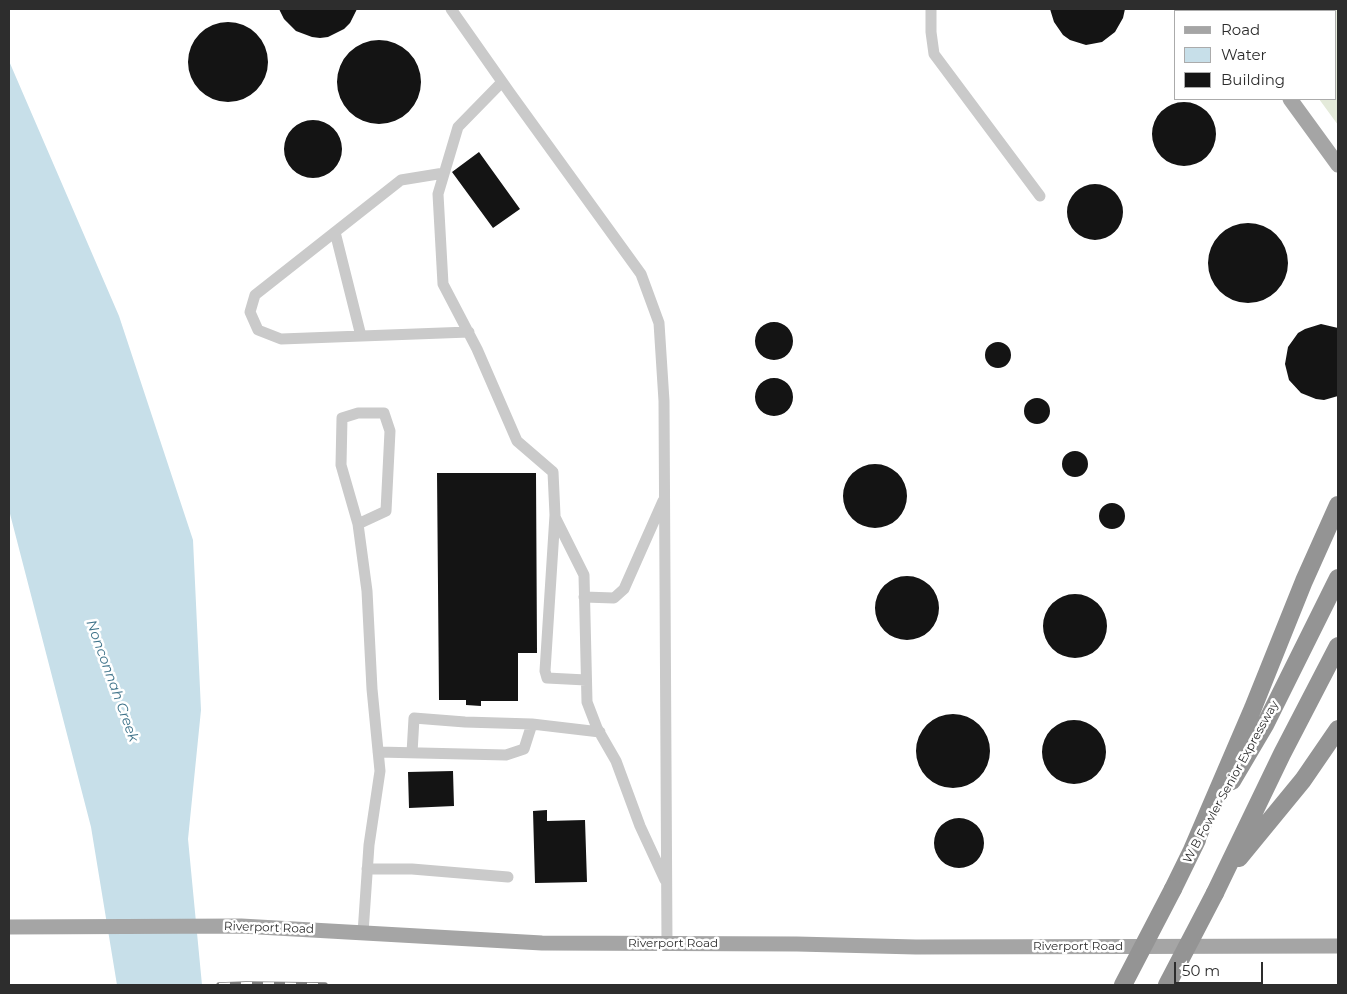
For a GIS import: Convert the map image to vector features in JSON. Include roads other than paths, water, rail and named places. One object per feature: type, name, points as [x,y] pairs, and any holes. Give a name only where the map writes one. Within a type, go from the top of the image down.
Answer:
[{"type":"highway","points":[[1192,850],[1253,708],[1304,581],[1338,505]]},
{"type":"highway","name":"W B Fowler Senior Expressway","points":[[1123,985],[1192,850],[1264,725],[1338,578]]},
{"type":"highway","points":[[1167,985],[1219,886],[1282,754],[1338,646]]},
{"type":"highway","points":[[1219,886],[1303,780],[1338,729]]},
{"type":"main road","points":[[1291,100],[1338,165]]},
{"type":"main road","name":"Riverport Road","points":[[9,927],[241,926],[542,943],[797,944],[916,947],[1338,946]]},
{"type":"lane","points":[[451,9],[641,274],[659,323],[664,402],[667,943]]},
{"type":"lane","points":[[931,9],[931,32],[934,54],[1040,196]]},
{"type":"lane","points":[[502,82],[458,127],[444,173],[438,194],[443,284],[469,332],[517,441],[553,472],[554,515],[545,671],[547,678],[586,680]]},
{"type":"lane","points":[[444,173],[401,180],[255,295],[250,312],[258,330],[281,339],[469,332]]},
{"type":"lane","points":[[334,232],[361,336]]},
{"type":"lane","points":[[358,524],[386,511],[390,432],[384,413],[358,413],[342,418],[341,465],[358,524],[367,591],[372,689],[380,771],[369,845],[364,933]]},
{"type":"lane","points":[[584,597],[614,598],[624,589],[664,497]]},
{"type":"lane","points":[[554,515],[584,575],[587,702],[600,732],[616,760],[640,826],[666,883]]},
{"type":"lane","points":[[412,753],[414,718],[532,724],[600,732]]},
{"type":"lane","points":[[378,752],[506,755],[524,749],[532,724]]},
{"type":"lane","points":[[367,869],[412,870],[508,877]]},
{"type":"water","name":"Nonconnah Creek","points":[[9,61],[119,316],[193,540],[201,710],[188,839],[202,985],[117,985],[91,827],[9,510]]},
{"type":"railway","points":[[219,985],[325,985]]}]
